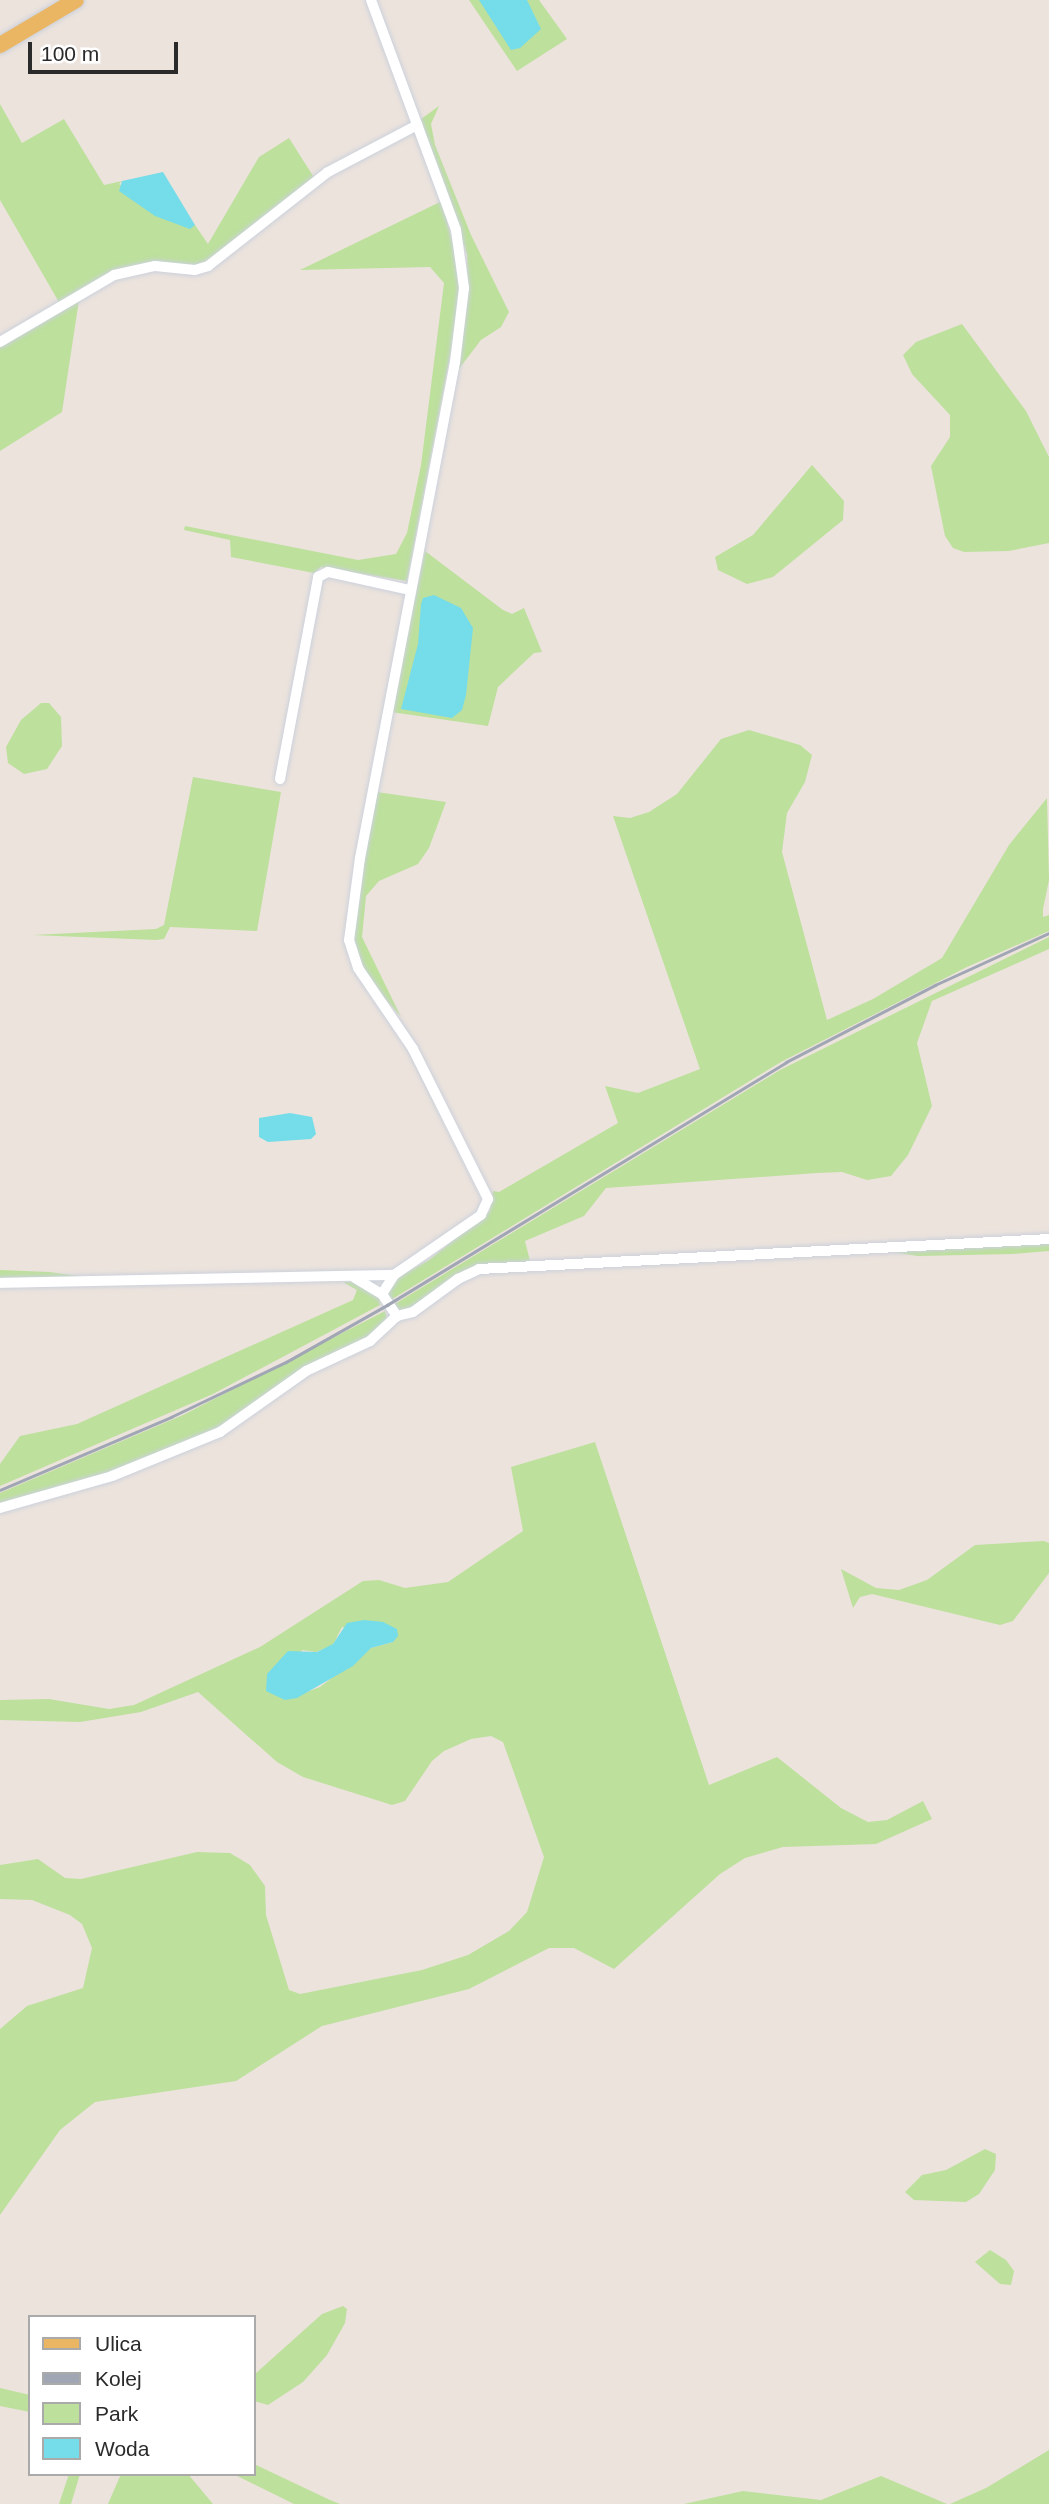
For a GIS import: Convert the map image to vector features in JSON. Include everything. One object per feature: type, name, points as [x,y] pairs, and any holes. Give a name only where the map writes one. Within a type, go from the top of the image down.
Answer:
[{"type":"main road","points":[[0,45],[76,0]]},
{"type":"street","points":[[372,0],[456,230],[464,288],[455,362],[356,878],[349,940],[363,977],[413,1049],[488,1199],[481,1215],[394,1275],[382,1294]]},
{"type":"street","points":[[0,342],[114,275],[155,266],[208,266],[328,172],[417,125]]},
{"type":"street","points":[[280,779],[318,577],[328,572],[410,590]]},
{"type":"street","points":[[0,1508],[112,1476],[220,1432],[321,1362],[370,1341],[397,1316],[413,1312],[468,1273],[491,1267],[1049,1239]]},
{"type":"street","points":[[0,1283],[354,1278],[394,1275]]},
{"type":"street","points":[[354,1278],[382,1294],[397,1316]]},
{"type":"green space","points":[[469,0],[539,0],[567,39],[517,71]]},
{"type":"green space","points":[[0,104],[22,143],[64,119],[104,185],[122,181],[119,184],[195,225],[208,244],[259,157],[289,138],[315,179],[208,261],[191,266],[130,266],[60,304],[0,200]]},
{"type":"green space","points":[[439,106],[431,124],[435,145],[471,235],[509,312],[501,327],[481,340],[458,370],[468,294],[467,254],[421,119]]},
{"type":"green space","points":[[442,201],[460,273],[457,319],[407,581],[321,567],[314,573],[231,557],[230,540],[184,530],[185,526],[358,560],[396,554],[407,533],[421,465],[444,283],[430,267],[300,270]]},
{"type":"green space","points":[[79,300],[62,412],[0,451],[0,346]]},
{"type":"green space","points":[[962,324],[1026,411],[1049,457],[1049,543],[1009,551],[964,552],[953,548],[945,536],[931,466],[950,437],[950,415],[912,374],[903,355],[916,342]]},
{"type":"green space","points":[[812,465],[844,501],[843,520],[773,577],[747,584],[718,570],[715,557],[753,535]]},
{"type":"green space","points":[[425,551],[503,610],[512,614],[524,608],[542,652],[534,653],[498,687],[488,726],[391,712]]},
{"type":"green space","points":[[41,703],[49,703],[61,717],[62,746],[47,769],[24,774],[8,763],[6,747],[21,720]]},
{"type":"green space","points":[[749,730],[800,745],[812,755],[805,782],[787,813],[782,852],[827,1020],[873,999],[942,958],[1009,845],[1047,798],[1049,880],[1043,917],[1049,915],[1049,931],[967,967],[781,1062],[389,1301],[388,1291],[397,1278],[429,1260],[490,1211],[493,1191],[499,1192],[618,1123],[605,1086],[638,1093],[700,1069],[613,816],[630,818],[649,812],[677,794],[721,739]]},
{"type":"green space","points":[[193,777],[281,792],[257,931],[170,927],[164,939],[156,940],[32,935],[156,929],[164,925]]},
{"type":"green space","points":[[377,792],[446,802],[429,848],[418,864],[379,881],[366,896],[362,937],[401,1017],[371,982],[355,949],[354,910]]},
{"type":"green space","points":[[1049,937],[1049,949],[932,1001],[917,1043],[932,1106],[908,1155],[891,1176],[867,1180],[842,1172],[817,1173],[606,1188],[584,1216],[525,1241],[530,1261],[476,1266],[456,1274],[413,1307],[400,1310],[393,1305],[780,1070]]},
{"type":"green space","points":[[1049,1242],[1049,1251],[1013,1254],[918,1256],[885,1251]]},
{"type":"green space","points":[[0,1270],[49,1272],[86,1277],[0,1278]]},
{"type":"green space","points":[[343,1282],[353,1282],[379,1298],[380,1305],[213,1394],[0,1486],[0,1464],[20,1436],[77,1424],[353,1300],[357,1290]]},
{"type":"green space","points":[[385,1311],[387,1320],[366,1339],[307,1366],[235,1420],[117,1471],[0,1505],[0,1493],[183,1415]]},
{"type":"green space","points":[[595,1442],[709,1785],[777,1757],[841,1808],[868,1822],[887,1820],[923,1801],[932,1819],[876,1844],[783,1847],[745,1858],[720,1874],[614,1969],[574,1948],[549,1948],[469,1989],[322,2026],[236,2081],[95,2102],[60,2130],[0,2215],[0,2029],[27,2006],[83,1988],[92,1948],[82,1924],[70,1915],[32,1900],[0,1899],[0,1865],[38,1859],[65,1878],[81,1879],[197,1852],[230,1853],[250,1865],[265,1886],[266,1915],[289,1990],[300,1994],[422,1970],[468,1955],[509,1931],[527,1912],[544,1857],[503,1742],[491,1736],[471,1739],[444,1751],[432,1761],[405,1801],[392,1805],[303,1777],[277,1762],[198,1692],[141,1712],[80,1722],[0,1720],[0,1700],[49,1699],[109,1709],[134,1705],[260,1647],[363,1581],[379,1580],[405,1588],[448,1582],[523,1531],[511,1467]],"holes":[[[342,1627],[393,1642],[371,1648],[320,1687],[285,1700],[302,1650],[316,1652],[333,1645]]]},
{"type":"green space","points":[[1044,1541],[1049,1543],[1049,1573],[1013,1621],[1000,1625],[872,1594],[860,1597],[853,1608],[841,1569],[876,1588],[899,1590],[927,1580],[975,1545]]},
{"type":"green space","points":[[985,2149],[996,2154],[995,2170],[979,2194],[966,2202],[914,2200],[905,2192],[922,2175],[946,2170]]},
{"type":"green space","points":[[990,2250],[1006,2260],[1014,2271],[1011,2285],[1000,2284],[975,2262]]},
{"type":"green space","points":[[343,2306],[347,2309],[345,2323],[327,2355],[303,2382],[268,2405],[256,2402],[256,2373],[322,2314]]},
{"type":"green space","points":[[0,2388],[28,2395],[28,2412],[0,2406]]},
{"type":"green space","points":[[1049,2450],[1049,2504],[950,2504],[986,2488]]},
{"type":"green space","points":[[256,2465],[340,2504],[294,2504],[237,2476],[256,2476]]},
{"type":"green space","points":[[68,2476],[79,2476],[71,2504],[59,2504]]},
{"type":"green space","points":[[120,2476],[190,2476],[213,2504],[108,2504]]},
{"type":"green space","points":[[881,2476],[947,2504],[684,2504],[743,2491],[821,2500]]},
{"type":"water","points":[[479,0],[527,0],[541,29],[520,48],[511,50]]},
{"type":"water","points":[[163,172],[195,225],[190,229],[155,216],[119,191],[122,181]]},
{"type":"water","points":[[434,595],[461,608],[473,628],[466,695],[462,710],[452,718],[401,709],[418,644],[421,604],[423,598]]},
{"type":"water","points":[[290,1113],[312,1117],[316,1134],[311,1139],[268,1142],[259,1137],[259,1118]]},
{"type":"water","points":[[364,1620],[383,1622],[397,1629],[398,1636],[393,1642],[371,1648],[353,1666],[297,1698],[285,1700],[266,1691],[267,1674],[288,1651],[317,1652],[333,1644],[347,1623]]},
{"type":"railway","points":[[0,1490],[171,1417],[286,1362],[387,1305],[786,1062],[935,985],[1049,933]]}]
